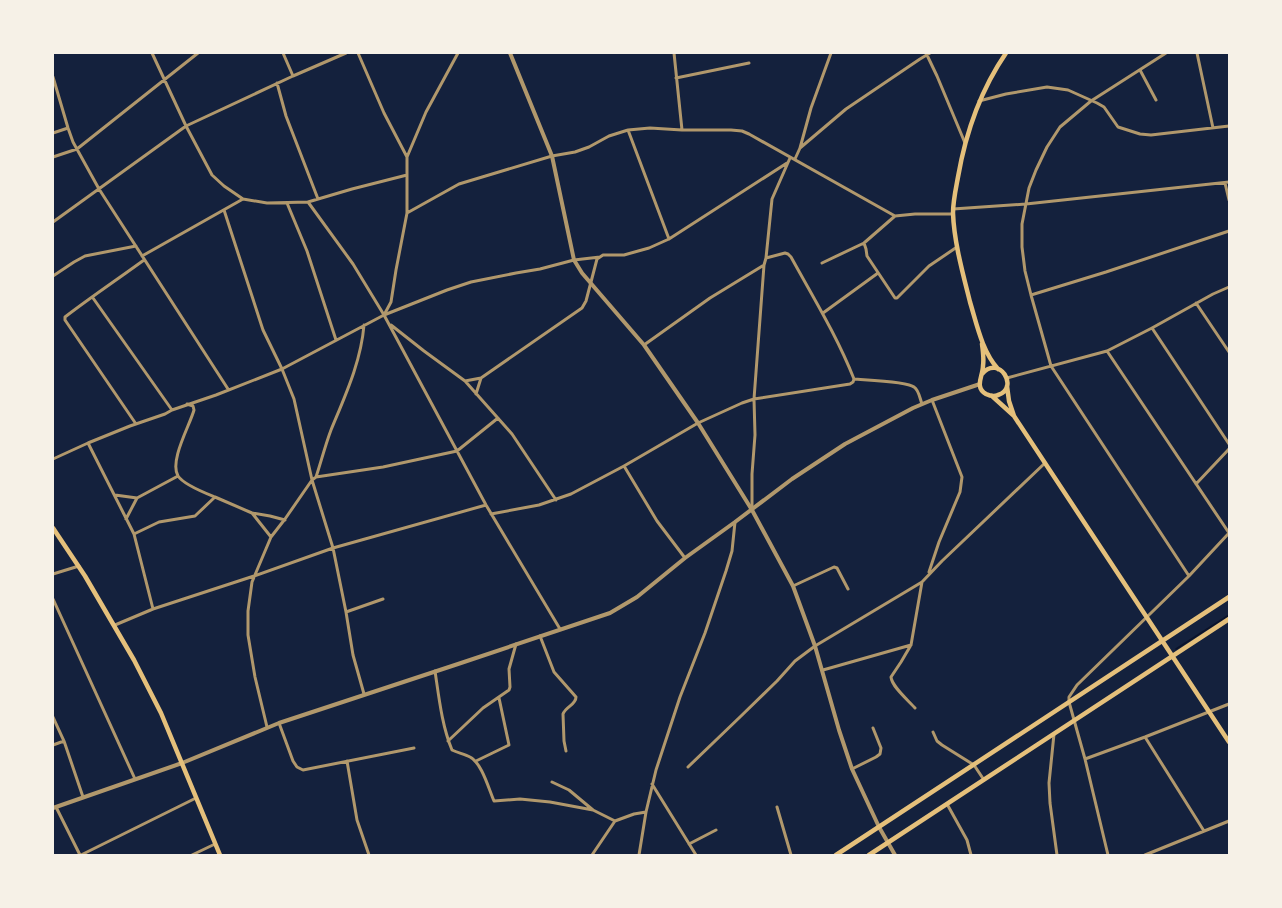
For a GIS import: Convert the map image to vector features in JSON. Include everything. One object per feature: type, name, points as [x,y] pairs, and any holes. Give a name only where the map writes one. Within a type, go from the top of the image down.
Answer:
[{"type":"main road","points":[[1006,53],[994,71],[979,101],[965,143],[960,164],[953,211],[957,247],[963,274],[982,340],[989,357],[1007,378],[1009,401],[1014,416],[1229,742]]},
{"type":"main road","points":[[982,340],[984,364],[980,384],[984,392],[991,396],[1014,416]]},
{"type":"main road","points":[[982,374],[988,369],[998,369]]},
{"type":"main road","points":[[991,396],[1001,394],[1007,386]]},
{"type":"main road","points":[[53,528],[115,625],[134,660],[182,762],[220,855]]},
{"type":"main road","points":[[836,855],[1229,597]]},
{"type":"main road","points":[[869,855],[1229,619]]},
{"type":"street","points":[[152,53],[186,126],[212,175],[224,186],[243,199],[267,203],[308,202],[407,175]]},
{"type":"street","points":[[53,157],[77,149],[198,53]]},
{"type":"street","points":[[283,53],[293,76]]},
{"type":"street","points":[[53,222],[186,126],[277,83],[346,53]]},
{"type":"street","points":[[358,53],[384,113],[407,157]]},
{"type":"street","points":[[384,315],[391,302],[407,213],[407,157],[426,112],[458,53]]},
{"type":"street","points":[[510,53],[552,156],[574,260],[582,273],[644,346],[698,424],[752,510],[794,586],[823,670],[839,730],[852,769],[879,827],[895,855]]},
{"type":"street","points":[[674,53],[682,130]]},
{"type":"street","points":[[795,159],[800,148],[811,108],[831,53]]},
{"type":"street","points":[[1166,53],[1092,101],[1060,128],[1047,147],[1029,188],[1022,224],[1022,247],[1025,271],[1051,366],[1189,576]]},
{"type":"street","points":[[1197,53],[1213,128]]},
{"type":"street","points":[[800,148],[846,109],[927,54],[965,143]]},
{"type":"street","points":[[676,78],[749,63]]},
{"type":"street","points":[[1140,70],[1156,100]]},
{"type":"street","points":[[53,76],[68,128],[77,149],[99,189],[228,389]]},
{"type":"street","points":[[277,83],[286,116],[318,199]]},
{"type":"street","points":[[979,101],[1026,90],[1047,87],[1068,90],[1104,107],[1118,127],[1140,134],[1151,135],[1229,126]]},
{"type":"street","points":[[53,133],[68,128]]},
{"type":"street","points":[[407,213],[460,184],[552,156],[575,152],[589,147],[609,136],[628,130],[650,128],[682,130],[731,130],[749,134],[895,216]]},
{"type":"street","points":[[628,130],[669,238]]},
{"type":"street","points":[[752,510],[752,474],[755,435],[754,399],[764,265],[772,199],[790,158]]},
{"type":"street","points":[[53,459],[136,424],[282,369],[384,315],[460,285],[540,269],[574,260],[600,257],[603,255],[624,255],[649,248],[669,238],[787,163]]},
{"type":"street","points":[[822,263],[864,243],[895,216],[1026,204],[1227,182],[1229,200]]},
{"type":"street","points":[[142,256],[243,199]]},
{"type":"street","points":[[308,202],[353,264],[390,324],[491,514],[560,629]]},
{"type":"street","points":[[287,203],[307,251],[336,340]]},
{"type":"street","points":[[224,210],[263,330],[282,369],[294,399],[312,480],[333,548],[353,655],[364,694]]},
{"type":"street","points":[[1031,295],[1229,231]]},
{"type":"street","points":[[864,243],[867,256],[895,298],[897,298],[929,266],[957,247]]},
{"type":"street","points":[[53,276],[85,256],[136,246]]},
{"type":"street","points":[[766,258],[785,253],[788,254],[823,313],[845,356],[854,379]]},
{"type":"street","points":[[465,381],[481,378],[582,308],[586,301],[597,259],[600,257]]},
{"type":"street","points":[[136,424],[66,322],[65,317],[144,260]]},
{"type":"street","points":[[644,346],[710,298],[764,265]]},
{"type":"street","points":[[823,313],[878,273]]},
{"type":"street","points":[[1007,378],[1107,351],[1229,287]]},
{"type":"street","points":[[93,298],[172,410]]},
{"type":"street","points":[[1196,303],[1229,352]]},
{"type":"street","points":[[390,324],[465,381],[515,439],[556,500]]},
{"type":"street","points":[[316,477],[350,385],[363,340],[364,325]]},
{"type":"street","points":[[1152,328],[1229,444]]},
{"type":"street","points":[[1107,351],[1229,533],[1189,576],[1077,685],[1069,697],[1108,855]]},
{"type":"street","points":[[476,394],[481,378]]},
{"type":"street","points":[[491,514],[539,505],[571,494],[698,424],[742,403],[754,399],[850,384],[854,379]]},
{"type":"street","points":[[854,379],[910,385],[916,389],[922,404]]},
{"type":"street","points":[[196,798],[81,855],[54,807],[182,762],[279,722],[597,618],[623,606],[649,588],[685,558],[792,479],[844,444],[922,404],[980,384]]},
{"type":"street","points":[[929,574],[939,542],[962,484],[962,477],[932,400]]},
{"type":"street","points":[[188,404],[193,406],[194,410],[183,436],[177,456],[176,468],[178,476],[194,488],[252,513],[285,520]]},
{"type":"street","points":[[268,727],[255,677],[248,635],[248,611],[252,582],[271,537],[285,520],[312,480],[316,477],[383,467],[457,451],[498,418]]},
{"type":"street","points":[[88,443],[134,534],[154,609]]},
{"type":"street","points":[[1196,484],[1229,449]]},
{"type":"street","points":[[688,767],[777,681],[795,661],[815,646],[922,582],[1045,463]]},
{"type":"street","points":[[624,466],[657,521],[685,558]]},
{"type":"street","points":[[126,518],[137,498],[178,476]]},
{"type":"street","points":[[115,495],[137,498]]},
{"type":"street","points":[[134,534],[158,522],[195,516],[215,497]]},
{"type":"street","points":[[115,625],[154,609],[333,548],[486,505]]},
{"type":"street","points":[[252,513],[271,537]]},
{"type":"street","points":[[639,855],[652,784],[678,704],[705,633],[726,571],[732,551],[735,522]]},
{"type":"street","points":[[53,574],[78,566]]},
{"type":"street","points":[[794,586],[834,567],[837,568],[848,588]]},
{"type":"street","points":[[915,708],[894,685],[890,677],[911,645],[922,582]]},
{"type":"street","points":[[53,599],[135,779]]},
{"type":"street","points":[[346,612],[383,599]]},
{"type":"street","points":[[540,636],[554,672],[576,697],[575,702],[564,710],[563,714],[566,751]]},
{"type":"street","points":[[448,741],[480,710],[499,698],[510,687],[509,669],[516,644]]},
{"type":"street","points":[[823,670],[911,645]]},
{"type":"street","points":[[435,671],[448,741],[452,750],[471,757],[476,761],[494,801],[532,799],[593,810]]},
{"type":"street","points":[[476,761],[509,745],[499,698]]},
{"type":"street","points":[[1085,759],[1146,737],[1229,704]]},
{"type":"street","points":[[53,717],[64,741],[83,797]]},
{"type":"street","points":[[279,722],[293,761],[297,767],[303,770],[414,748]]},
{"type":"street","points":[[852,769],[880,754],[881,748],[873,728]]},
{"type":"street","points":[[933,732],[937,741],[974,765],[984,780]]},
{"type":"street","points":[[1054,734],[1049,783],[1050,803],[1057,855]]},
{"type":"street","points":[[1146,737],[1204,831]]},
{"type":"street","points":[[53,744],[64,741]]},
{"type":"street","points":[[347,761],[357,820],[369,855]]},
{"type":"street","points":[[552,782],[570,790],[593,810],[615,821]]},
{"type":"street","points":[[652,784],[696,855]]},
{"type":"street","points":[[947,804],[967,840],[971,855]]},
{"type":"street","points":[[777,807],[791,855]]},
{"type":"street","points":[[592,855],[615,821],[634,814],[646,812]]},
{"type":"street","points":[[1145,855],[1229,821]]},
{"type":"street","points":[[689,844],[716,830]]},
{"type":"street","points":[[192,855],[215,844]]},
{"type":"waterway","points":[[1176,649],[1229,615]]}]
